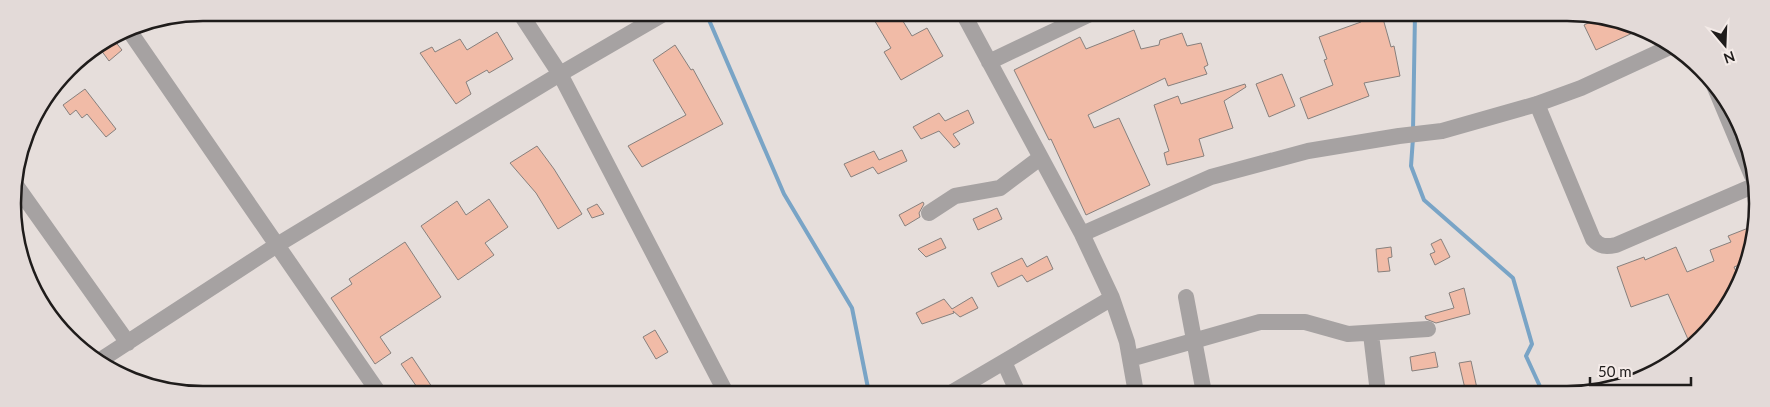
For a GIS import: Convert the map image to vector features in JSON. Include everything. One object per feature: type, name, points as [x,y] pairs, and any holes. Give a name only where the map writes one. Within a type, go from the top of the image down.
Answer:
[{"type":"street","points":[[525,21],[560,74],[722,386]]},
{"type":"street","points":[[105,357],[277,245],[651,21]]},
{"type":"street","points":[[967,21],[1082,234],[1112,298],[1130,359],[1135,386]]},
{"type":"street","points":[[989,62],[1075,21]]},
{"type":"street","points":[[133,36],[374,386]]},
{"type":"street","points":[[1082,234],[1210,177],[1308,151],[1442,131],[1537,104],[1581,88],[1664,50]]},
{"type":"street","points":[[1537,104],[1592,239],[1598,244],[1606,247],[1616,245],[1748,188]]},
{"type":"street","points":[[1729,121],[1739,145]]},
{"type":"street","points":[[929,213],[954,196],[1000,188],[1040,158]]},
{"type":"street","points":[[22,194],[128,343]]},
{"type":"street","points":[[1186,297],[1203,386]]},
{"type":"street","points":[[963,386],[1112,298]]},
{"type":"street","points":[[1130,359],[1251,324],[1280,320],[1306,322],[1340,333],[1371,334],[1428,329]]},
{"type":"street","points":[[1371,334],[1377,386]]},
{"type":"street","points":[[1004,362],[1015,386]]},
{"type":"building","points":[[875,21],[903,21],[912,36],[927,28],[943,56],[901,80],[884,52],[891,48]]},
{"type":"building","points":[[1384,21],[1391,47],[1394,46],[1400,76],[1364,83],[1369,96],[1308,119],[1300,98],[1333,85],[1324,60],[1327,59],[1319,37],[1361,22]]},
{"type":"building","points":[[1589,23],[1614,27],[1632,33],[1596,50],[1584,25]]},
{"type":"building","points":[[1134,30],[1141,49],[1159,45],[1160,40],[1182,33],[1187,46],[1201,43],[1208,65],[1204,67],[1207,74],[1168,86],[1165,78],[1088,115],[1094,128],[1119,118],[1150,185],[1086,215],[1051,139],[1049,140],[1014,70],[1080,37],[1086,49]]},
{"type":"building","points":[[497,32],[513,59],[489,73],[487,70],[466,82],[471,94],[456,104],[420,53],[432,47],[435,52],[460,39],[467,50]]},
{"type":"building","points":[[117,43],[122,50],[109,61],[102,52]]},
{"type":"building","points":[[675,45],[691,70],[693,69],[723,124],[642,167],[628,146],[686,115],[653,60]]},
{"type":"building","points":[[1282,74],[1295,106],[1269,117],[1256,84]]},
{"type":"building","points":[[1245,84],[1246,87],[1224,101],[1233,128],[1199,139],[1204,156],[1167,165],[1164,153],[1169,151],[1154,105],[1178,96],[1181,104]]},
{"type":"building","points":[[85,89],[116,129],[106,137],[87,114],[82,118],[76,110],[70,115],[63,105]]},
{"type":"building","points":[[968,110],[974,123],[953,134],[960,144],[954,148],[939,131],[921,139],[913,127],[939,113],[945,121]]},
{"type":"building","points":[[537,146],[582,214],[558,229],[536,193],[510,163]]},
{"type":"building","points":[[902,150],[907,161],[878,174],[873,167],[851,177],[844,164],[874,151],[879,160]]},
{"type":"building","points":[[489,199],[508,227],[485,243],[494,255],[458,280],[421,226],[457,201],[466,215]]},
{"type":"building","points":[[923,202],[924,204],[919,213],[920,217],[905,226],[899,215]]},
{"type":"building","points":[[597,204],[604,214],[592,218],[587,209]]},
{"type":"building","points":[[997,208],[1002,219],[978,230],[973,219]]},
{"type":"building","points":[[1747,229],[1743,251],[1738,265],[1734,267],[1736,271],[1730,284],[1704,324],[1688,340],[1668,294],[1631,307],[1617,267],[1644,257],[1645,260],[1676,247],[1687,272],[1714,261],[1710,250],[1731,242],[1728,236]]},
{"type":"building","points":[[941,238],[946,248],[926,257],[918,249]]},
{"type":"building","points":[[1441,239],[1450,257],[1435,265],[1430,254],[1435,252],[1431,244]]},
{"type":"building","points":[[405,242],[441,297],[380,337],[391,353],[375,364],[331,298],[352,284],[349,279]]},
{"type":"building","points":[[1391,247],[1392,257],[1388,258],[1390,271],[1378,272],[1376,249]]},
{"type":"building","points":[[1047,256],[1053,269],[1027,282],[1022,275],[998,287],[991,273],[1022,258],[1027,267]]},
{"type":"building","points":[[1464,288],[1470,314],[1436,323],[1426,319],[1425,316],[1454,308],[1449,293]]},
{"type":"building","points":[[972,297],[978,308],[960,317],[953,311],[954,313],[922,324],[916,313],[944,299],[952,309]]},
{"type":"building","points":[[655,330],[668,352],[656,359],[643,337]]},
{"type":"building","points":[[1435,352],[1438,367],[1412,371],[1410,357]]},
{"type":"building","points":[[412,357],[431,386],[416,386],[401,364]]},
{"type":"building","points":[[1471,361],[1476,386],[1464,386],[1459,363]]},
{"type":"waterway","points":[[709,21],[784,194],[852,308],[868,386]]},
{"type":"waterway","points":[[1413,131],[1415,21]]},
{"type":"waterway","points":[[1413,138],[1411,166],[1424,200],[1513,278],[1532,344],[1526,356],[1540,386]]}]
